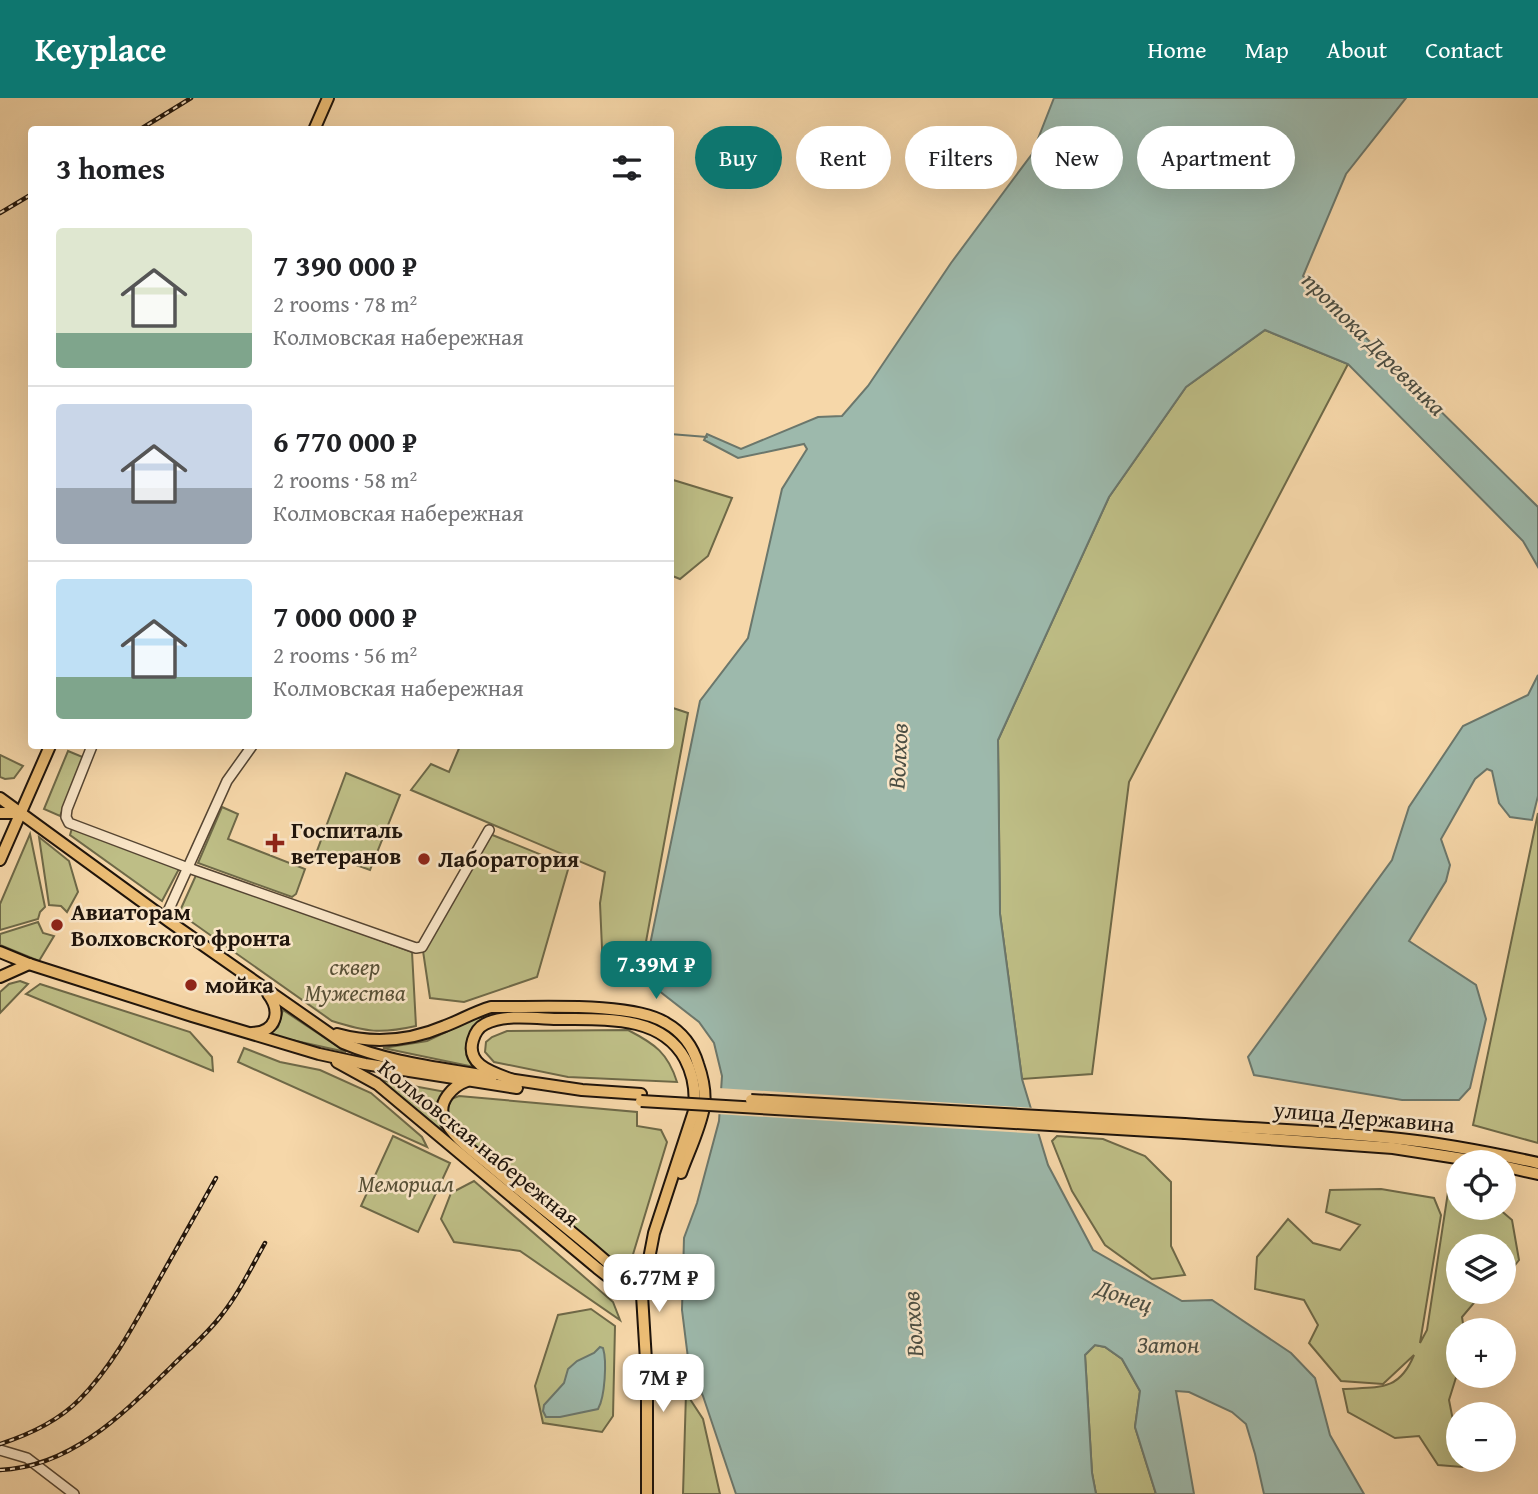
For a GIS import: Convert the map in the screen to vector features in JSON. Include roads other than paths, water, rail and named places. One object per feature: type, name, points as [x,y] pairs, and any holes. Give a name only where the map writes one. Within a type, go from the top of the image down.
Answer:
[{"type":"main road","points":[[316,126],[328,98]]},
{"type":"main road","points":[[0,860],[49,749]]},
{"type":"main road","points":[[0,798],[323,1030],[362,1051],[412,1063],[513,1080],[641,1097]]},
{"type":"main road","points":[[0,813],[20,813]]},
{"type":"main road","points":[[0,952],[29,964],[319,1054],[582,1097],[641,1097],[1185,1129]]},
{"type":"main road","points":[[0,977],[29,964]]},
{"type":"main road","points":[[245,1033],[262,1032],[274,1023],[276,1005],[265,989]]},
{"type":"main road","name":"Колмовская набережная","points":[[323,1030],[352,1038],[388,1041],[417,1036],[473,1012],[502,1007],[635,1012],[665,1022],[678,1031],[695,1054],[700,1068],[705,1094],[704,1107],[653,1251],[642,1295]]},
{"type":"main road","name":"Колмовская набережная","points":[[513,1080],[480,1066],[473,1056],[471,1047],[474,1037],[485,1024],[510,1018],[603,1020],[636,1024],[660,1032],[680,1051],[692,1075],[694,1111],[654,1233],[642,1295],[647,1389],[647,1494]]},
{"type":"main road","name":"Колмовская набережная","points":[[319,1054],[377,1084],[597,1268],[620,1286],[642,1295]]},
{"type":"main road","name":"Колмовская набережная","points":[[469,1080],[458,1084],[447,1096],[442,1112],[444,1120],[469,1147],[614,1267],[642,1295]]},
{"type":"main road","name":"улица Державина","points":[[1185,1129],[1446,1157]]},
{"type":"main road","name":"улица Державина","points":[[1185,1129],[1401,1139],[1484,1151],[1538,1163]]},
{"type":"main road","points":[[1516,1169],[1538,1174]]},
{"type":"street","points":[[91,749],[67,809],[66,817],[69,823],[416,948],[422,947],[489,831]]},
{"type":"street","points":[[165,918],[227,781],[250,749]]},
{"type":"street","points":[[0,1450],[27,1458],[74,1494]]},
{"type":"water","points":[[1054,98],[1406,98],[1346,174],[1303,276],[1538,507],[1538,567],[1523,541],[1348,364],[1265,330],[1186,387],[1109,497],[998,740],[1000,914],[1022,1079],[1048,1165],[1093,1250],[1182,1301],[1212,1300],[1291,1353],[1315,1378],[1330,1435],[1364,1494],[1264,1494],[1246,1424],[1232,1412],[1189,1392],[1176,1391],[1194,1494],[1156,1494],[1135,1427],[1140,1391],[1122,1359],[1105,1347],[1095,1345],[1085,1355],[1092,1473],[1096,1494],[736,1494],[703,1396],[689,1366],[682,1310],[684,1238],[697,1203],[719,1121],[722,1076],[714,1043],[699,1022],[658,990],[645,969],[700,701],[748,638],[782,489],[807,449],[804,444],[738,458],[704,440],[707,434],[741,449],[818,417],[842,416],[868,386],[951,263],[1006,189],[1017,189],[1017,174],[1031,155],[1031,189],[1123,189],[1123,126],[1043,126]]},
{"type":"water","points":[[1538,675],[1538,796],[1532,820],[1510,817],[1499,803],[1492,771],[1487,769],[1475,779],[1441,839],[1450,865],[1446,881],[1409,941],[1476,985],[1486,1019],[1470,1088],[1459,1100],[1402,1100],[1254,1075],[1248,1057],[1392,860],[1409,807],[1463,726],[1528,695]]},
{"type":"water","points":[[600,1347],[603,1348],[605,1370],[604,1388],[598,1409],[560,1417],[546,1417],[544,1405],[564,1383],[568,1369]]},
{"type":"waterway","points":[[674,434],[707,437]]},
{"type":"railway","points":[[146,126],[191,98]]},
{"type":"railway","points":[[0,213],[28,196]]},
{"type":"railway","points":[[0,1444],[52,1421],[71,1408],[91,1388],[130,1331],[216,1178]]},
{"type":"railway","points":[[0,1470],[26,1467],[50,1459],[73,1448],[115,1419],[215,1324],[227,1309],[265,1243]]},
{"type":"place","name":"Госпиталь ветеранов","points":[[275,843]]},
{"type":"place","name":"Лаборатория","points":[[424,859]]},
{"type":"place","name":"Авиаторам Волховского фронта","points":[[57,925]]},
{"type":"place","name":"мойка","points":[[191,985]]},
{"type":"water label","name":"протока Деревянка","points":[[1374,344]]},
{"type":"water label","name":"Волхов","points":[[898,756]]},
{"type":"water label","name":"Донец","points":[[1124,1296]]},
{"type":"water label","name":"Волхов","points":[[913,1324]]},
{"type":"water label","name":"Затон","points":[[1168,1345]]},
{"type":"park label","name":"сквер Мужества","points":[[355,980]]},
{"type":"park label","name":"Мемориал","points":[[406,1184]]}]
